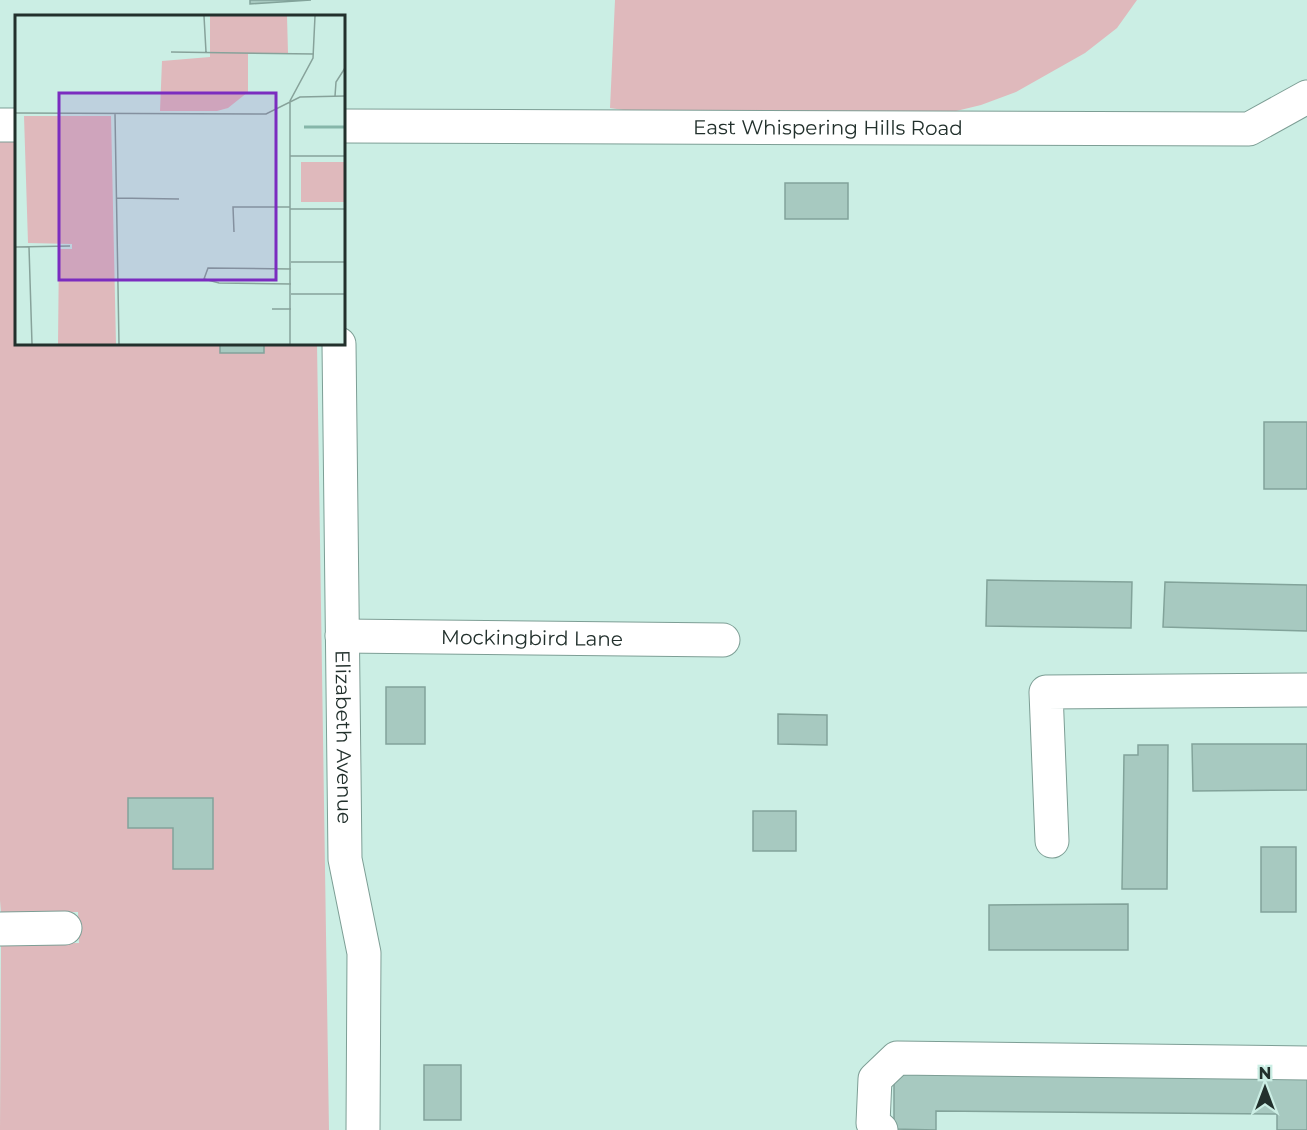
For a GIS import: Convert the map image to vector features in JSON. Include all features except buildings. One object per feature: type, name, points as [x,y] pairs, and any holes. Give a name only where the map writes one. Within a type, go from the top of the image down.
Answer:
[{"type":"street","name":"East Whispering Hills Road","points":[[345,126],[1249,129],[1307,97]]},
{"type":"street","points":[[0,125],[15,126]]},
{"type":"street","name":"Elizabeth Avenue","points":[[339,345],[345,858],[364,953],[363,1130]]},
{"type":"street","name":"Mockingbird Lane","points":[[342,636],[723,640]]},
{"type":"street","points":[[1052,841],[1046,692],[1307,690]]},
{"type":"street","points":[[0,929],[65,928]]},
{"type":"street","points":[[881,1130],[873,1123],[874,1079],[897,1058],[1307,1063]]},
{"type":"shaded area","points":[[615,0],[1137,0],[1117,28],[1085,53],[1016,92],[981,105],[952,112],[637,112],[610,108]]},
{"type":"shaded area","points":[[0,141],[15,141],[15,345],[317,345],[329,1130],[0,1130],[1,944],[79,943],[78,912],[1,913]]}]
